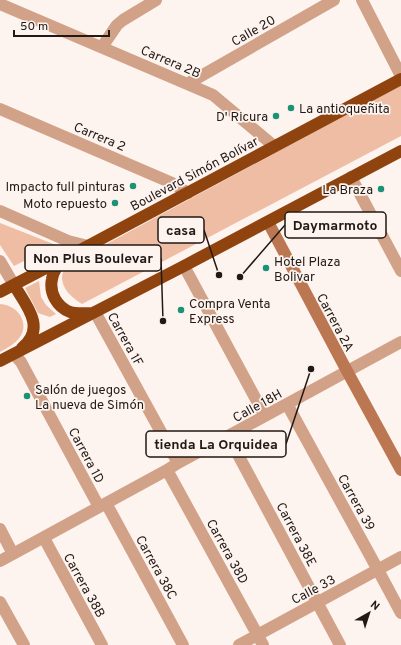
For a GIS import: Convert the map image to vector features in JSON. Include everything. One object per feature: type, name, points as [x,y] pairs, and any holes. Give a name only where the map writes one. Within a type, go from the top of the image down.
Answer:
[{"type":"highway","name":"Boulevard Simón Bolívar","points":[[0,292],[401,79]]},
{"type":"highway","points":[[0,361],[184,266],[401,151]]},
{"type":"highway","points":[[65,258],[54,271],[52,278],[51,285],[54,299],[64,309],[71,312],[94,313]]},
{"type":"highway","points":[[14,285],[33,316],[34,324],[33,333],[28,344],[14,354]]},
{"type":"street","points":[[102,47],[122,20],[156,0]]},
{"type":"street","name":"Calle 20","points":[[187,84],[334,0]]},
{"type":"street","points":[[362,0],[401,76]]},
{"type":"street","name":"Carrera 2B","points":[[0,4],[213,95],[274,146]]},
{"type":"street","name":"Carrera 2","points":[[0,109],[172,183],[188,193]]},
{"type":"street","points":[[351,177],[401,271]]},
{"type":"street","points":[[0,211],[68,241],[88,246]]},
{"type":"street","name":"Carrera 2A","points":[[268,222],[401,470]]},
{"type":"street","points":[[0,262],[14,285]]},
{"type":"street","points":[[184,266],[265,416]]},
{"type":"street","name":"Carrera 1F","points":[[94,313],[178,463]]},
{"type":"street","name":"Calle 18H","points":[[0,561],[401,342]]},
{"type":"street","name":"Carrera 1D","points":[[14,354],[21,362],[103,505]]},
{"type":"street","name":"Carrera 39","points":[[287,404],[401,613]]},
{"type":"street","name":"Carrera 38E","points":[[228,436],[340,645]]},
{"type":"street","name":"Carrera 38D","points":[[167,470],[260,640]]},
{"type":"street","name":"Carrera 38C","points":[[103,505],[183,645]]},
{"type":"street","points":[[0,529],[13,554]]},
{"type":"street","name":"Carrera 38B","points":[[44,538],[102,645]]},
{"type":"street","name":"Calle 33","points":[[239,645],[260,640],[317,602],[401,557]]},
{"type":"street","points":[[0,602],[24,645]]},
{"type":"shaded area","points":[[401,85],[401,136],[82,304],[66,290],[62,282],[64,267]]},
{"type":"shaded area","points":[[0,223],[56,245],[14,266],[0,245]]},
{"type":"shaded area","points":[[39,281],[41,297],[46,305],[56,314],[50,317],[38,313],[25,288]]},
{"type":"shaded area","points":[[0,304],[12,307],[20,315],[23,320],[23,331],[20,337],[11,346],[0,352]]},
{"type":"place","name":"La antioqueñita","points":[[291,108]]},
{"type":"place","name":"D' Ricura","points":[[276,116]]},
{"type":"place","name":"Impacto full pinturas","points":[[133,186]]},
{"type":"place","name":"La Braza","points":[[381,189]]},
{"type":"place","name":"Moto repuesto","points":[[115,203]]},
{"type":"place","name":"Hotel Plaza Bolivar","points":[[266,268]]},
{"type":"place","name":"casa","points":[[219,275]]},
{"type":"place","name":"Daymarmoto","points":[[240,277]]},
{"type":"place","name":"Compra Venta Express","points":[[181,310]]},
{"type":"place","name":"Non Plus Boulevar","points":[[163,321]]},
{"type":"place","name":"tienda La Orquidea","points":[[311,369]]},
{"type":"place","name":"Salón de juegos La nueva de Simón","points":[[27,396]]}]
